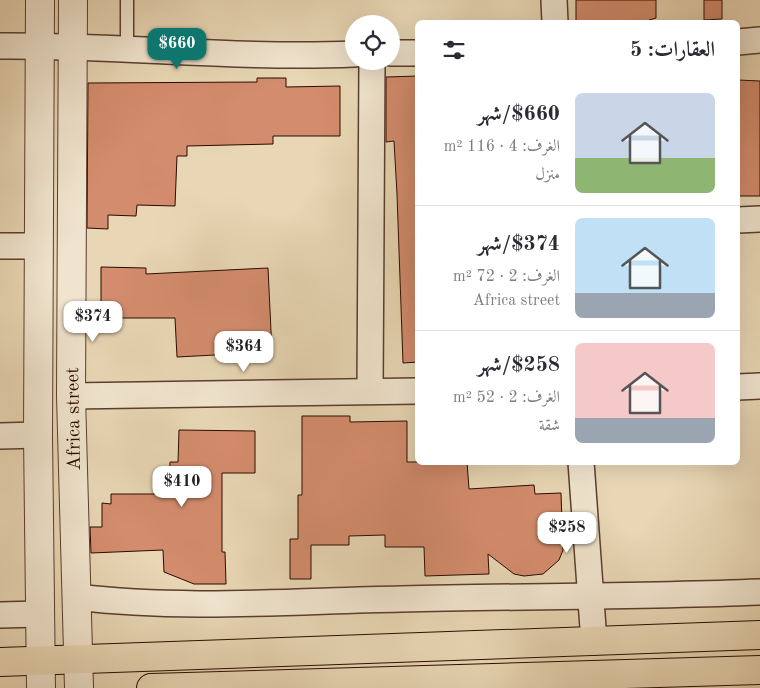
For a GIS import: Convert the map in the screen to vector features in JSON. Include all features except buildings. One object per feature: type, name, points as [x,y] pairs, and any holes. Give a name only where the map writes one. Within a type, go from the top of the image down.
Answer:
[{"type":"highway","points":[[0,662],[77,661],[760,635]]},
{"type":"highway","points":[[151,688],[760,670]]},
{"type":"street","name":"Africa street","points":[[40,0],[38,435],[41,688]]},
{"type":"street","name":"Africa street","points":[[73,0],[71,396],[79,688]]},
{"type":"street","points":[[554,0],[555,20]]},
{"type":"street","points":[[740,42],[760,40]]},
{"type":"street","points":[[0,46],[73,46],[345,54]]},
{"type":"street","points":[[400,53],[415,53]]},
{"type":"street","points":[[370,391],[372,70]]},
{"type":"street","points":[[740,220],[760,219]]},
{"type":"street","points":[[0,246],[39,246]]},
{"type":"street","points":[[740,387],[760,386]]},
{"type":"street","points":[[71,396],[415,391]]},
{"type":"street","points":[[0,436],[38,435]]},
{"type":"street","points":[[581,465],[594,642]]},
{"type":"street","points":[[76,597],[123,603],[198,604],[760,592]]},
{"type":"street","points":[[0,615],[40,614]]},
{"type":"lane","points":[[127,0],[127,49]]}]
